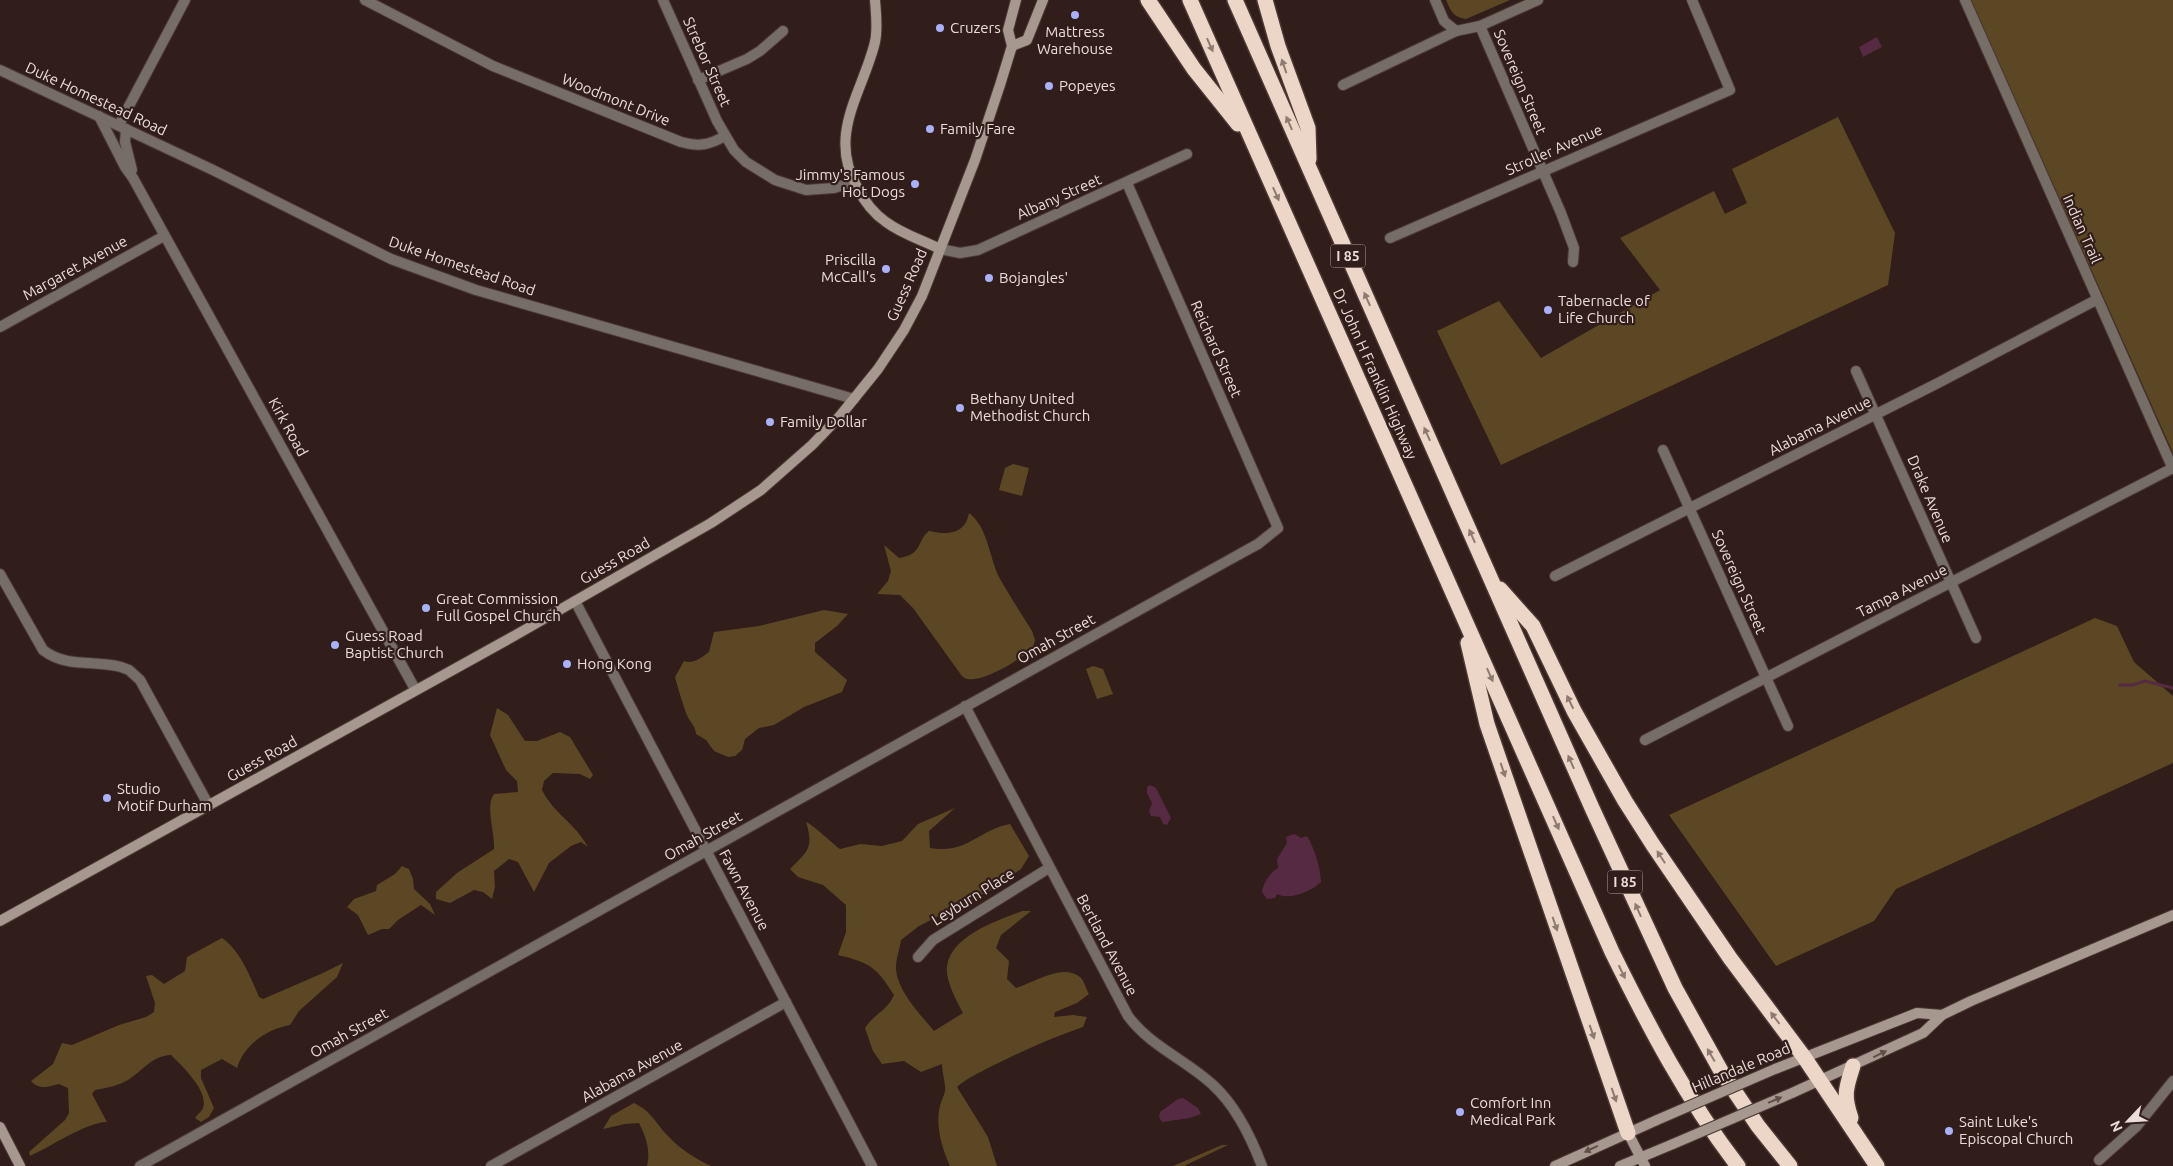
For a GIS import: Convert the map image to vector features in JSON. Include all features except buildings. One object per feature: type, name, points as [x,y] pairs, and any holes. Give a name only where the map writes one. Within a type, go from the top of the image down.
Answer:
[{"type":"highway","points":[[1148,0],[1194,69],[1213,90],[1257,150]]},
{"type":"highway","name":"Dr John H Franklin Highway","points":[[1190,0],[1456,598]]},
{"type":"highway","name":"I 85","points":[[1234,0],[1592,808],[1675,988],[1721,1071],[1758,1126],[1790,1166]]},
{"type":"highway","points":[[1265,0],[1278,46],[1308,128],[1309,167]]},
{"type":"highway","points":[[1492,581],[1533,626],[1574,711],[1625,801],[1719,942],[1804,1057],[1877,1166]]},
{"type":"highway","points":[[1456,598],[1487,724],[1628,1133]]},
{"type":"highway","name":"I 85","points":[[1456,598],[1612,952],[1636,1001],[1679,1080],[1701,1115],[1738,1166]]},
{"type":"highway","points":[[1853,1066],[1845,1096],[1856,1133]]},
{"type":"main road","points":[[875,0],[877,27],[875,42],[847,125],[846,150],[848,167],[854,182],[866,201],[885,221],[895,228],[940,250]]},
{"type":"main road","name":"Guess Road","points":[[0,921],[209,806],[711,523],[761,490],[812,445],[854,399],[878,369],[907,325],[922,296],[975,160],[1012,46],[1008,30],[1016,0]]},
{"type":"main road","points":[[1012,46],[1027,40],[1043,0]]},
{"type":"main road","name":"Hillandale Road","points":[[1620,1166],[1643,1162],[1673,1144],[1853,1066],[1923,1033],[1942,1014],[2173,915]]},
{"type":"main road","name":"Hillandale Road","points":[[1555,1166],[1804,1057],[1917,1013],[1942,1014]]},
{"type":"main road","points":[[0,1127],[20,1166]]},
{"type":"main road","points":[[1628,1133],[1643,1162],[1653,1166]]},
{"type":"street","points":[[123,127],[185,0]]},
{"type":"street","name":"Woodmont Drive","points":[[365,0],[493,66],[681,142],[692,145],[706,145],[725,136]]},
{"type":"street","name":"Strebor Street","points":[[663,0],[725,136]]},
{"type":"street","points":[[1435,0],[1444,21],[1456,31]]},
{"type":"street","points":[[1343,85],[1456,31],[1480,26],[1538,0]]},
{"type":"street","name":"Stroller Avenue","points":[[1390,238],[1730,90],[1692,0]]},
{"type":"street","name":"Indian Trail","points":[[1965,0],[2096,300],[2173,469]]},
{"type":"street","name":"Sovereign Street","points":[[1480,26],[1561,212],[1574,248],[1574,262]]},
{"type":"street","points":[[698,80],[747,59],[783,32]]},
{"type":"street","name":"Duke Homestead Road","points":[[0,70],[212,170],[353,242],[419,270],[476,290],[854,399]]},
{"type":"street","name":"Kirk Road","points":[[99,116],[125,167],[133,178],[416,689]]},
{"type":"street","name":"Kirk Road","points":[[123,127],[133,178]]},
{"type":"street","points":[[725,136],[734,150],[746,162],[775,180],[792,187],[820,190],[854,182]]},
{"type":"street","name":"Albany Street","points":[[940,250],[960,253],[978,250],[1187,154]]},
{"type":"street","name":"Reichard Street","points":[[1126,183],[1278,528]]},
{"type":"street","name":"Margaret Avenue","points":[[0,327],[164,236]]},
{"type":"street","name":"Alabama Avenue","points":[[1555,576],[1690,509],[2096,300]]},
{"type":"street","name":"Drake Avenue","points":[[1856,371],[1976,638]]},
{"type":"street","name":"Sovereign Street","points":[[1663,450],[1788,726]]},
{"type":"street","name":"Tampa Avenue","points":[[1645,740],[2173,469]]},
{"type":"street","name":"Omah Street","points":[[140,1166],[1251,548],[1278,528]]},
{"type":"street","points":[[0,574],[43,650],[66,661],[121,667],[129,670],[140,680],[209,806]]},
{"type":"street","name":"Fawn Avenue","points":[[575,601],[872,1166]]},
{"type":"street","name":"Bertland Avenue","points":[[965,706],[1128,1016],[1152,1042],[1184,1062],[1213,1085],[1227,1100],[1252,1142],[1262,1166]]},
{"type":"street","name":"Leyburn Place","points":[[918,956],[933,940],[1049,868]]},
{"type":"street","name":"Alabama Avenue","points":[[491,1166],[786,1002]]},
{"type":"street","points":[[2099,1160],[2137,1126],[2173,1081]]},
{"type":"shaded area","points":[[1446,0],[1510,0],[1466,19],[1458,17],[1453,13]]},
{"type":"shaded area","points":[[1971,0],[2173,0],[2173,453]]},
{"type":"shaded area","points":[[1877,37],[1882,47],[1863,57],[1859,47]]},
{"type":"shaded area","points":[[1838,117],[1895,233],[1888,285],[1501,465],[1437,331],[1499,301],[1541,358],[1660,290],[1620,238],[1714,191],[1725,214],[1747,203],[1732,169]]},
{"type":"shaded area","points":[[1013,464],[1029,468],[1022,496],[999,490],[1005,468]]},
{"type":"shaded area","points":[[969,513],[980,526],[999,577],[1032,631],[1035,640],[1033,648],[1020,658],[1002,669],[975,679],[967,679],[962,676],[913,608],[900,595],[877,594],[888,581],[891,571],[884,545],[899,558],[907,556],[916,550],[929,531],[954,532],[964,526]]},
{"type":"shaded area","points":[[824,610],[848,614],[837,626],[815,643],[815,652],[847,680],[842,692],[804,707],[774,725],[759,728],[745,739],[742,750],[735,756],[728,757],[714,751],[706,740],[696,734],[686,713],[675,677],[684,661],[694,661],[709,652],[714,632],[759,626]]},
{"type":"shaded area","points":[[2095,618],[2117,626],[2134,662],[2173,696],[2173,763],[1896,889],[1874,921],[1776,966],[1669,815]]},
{"type":"shaded area","points":[[1093,666],[1103,669],[1113,694],[1097,699],[1086,669]]},
{"type":"shaded area","points":[[497,708],[508,715],[525,741],[537,741],[560,732],[570,737],[593,775],[590,779],[580,774],[553,773],[544,781],[542,790],[552,806],[577,831],[588,847],[581,842],[571,846],[549,863],[534,892],[518,862],[509,859],[494,871],[495,887],[492,899],[483,892],[474,890],[450,903],[436,899],[436,892],[457,873],[494,849],[490,805],[494,794],[518,792],[517,781],[506,770],[490,735]]},
{"type":"shaded area","points":[[1150,785],[1156,788],[1171,818],[1167,825],[1163,824],[1160,817],[1151,816],[1149,811],[1152,803],[1147,793],[1147,787]]},
{"type":"shaded area","points":[[955,808],[929,831],[930,848],[954,848],[998,827],[1010,824],[1029,856],[1021,869],[991,890],[919,926],[901,940],[896,964],[897,976],[910,1002],[934,1031],[963,1013],[948,978],[947,966],[951,955],[957,946],[977,931],[1000,919],[1022,911],[1031,911],[1001,935],[996,948],[1009,961],[1007,979],[1016,988],[1048,975],[1065,972],[1073,973],[1081,978],[1089,994],[1077,1003],[1055,1012],[1054,1017],[1073,1015],[1087,1017],[1083,1027],[1013,1056],[973,1076],[957,1087],[988,1137],[997,1166],[950,1166],[944,1152],[938,1121],[940,1104],[945,1093],[942,1064],[921,1072],[904,1061],[882,1064],[873,1051],[865,1028],[888,1005],[894,995],[872,968],[858,961],[838,955],[846,932],[846,905],[823,885],[798,877],[790,869],[808,848],[809,838],[806,822],[840,849],[860,844],[882,846],[902,841],[918,824]]},
{"type":"shaded area","points":[[1294,834],[1301,838],[1307,836],[1310,841],[1315,852],[1321,882],[1312,889],[1294,896],[1277,894],[1275,898],[1267,899],[1262,892],[1264,885],[1270,875],[1278,868],[1277,859],[1287,843],[1286,837]]},
{"type":"shaded area","points":[[402,866],[409,869],[414,889],[430,904],[435,915],[421,905],[398,920],[389,929],[382,929],[368,935],[358,915],[347,907],[354,899],[376,891],[377,885],[395,874]]},
{"type":"shaded area","points":[[222,938],[240,957],[259,997],[263,999],[343,963],[337,977],[299,1011],[290,1025],[273,1030],[257,1039],[245,1052],[237,1068],[222,1059],[201,1070],[201,1078],[214,1108],[209,1117],[201,1122],[195,1118],[202,1109],[204,1101],[202,1094],[188,1072],[171,1055],[164,1056],[153,1061],[124,1082],[95,1090],[92,1094],[107,1122],[79,1130],[30,1156],[29,1152],[65,1120],[69,1113],[68,1088],[59,1084],[40,1087],[31,1081],[53,1064],[62,1043],[72,1045],[119,1025],[146,1017],[154,1012],[155,1003],[146,976],[152,975],[164,984],[185,971],[187,957]]},
{"type":"shaded area","points":[[1183,1098],[1198,1108],[1201,1114],[1190,1118],[1162,1122],[1159,1117],[1160,1112],[1178,1099]]},
{"type":"shaded area","points":[[634,1103],[649,1113],[677,1145],[711,1166],[647,1166],[647,1144],[639,1123],[603,1129],[611,1116]]},
{"type":"shaded area","points":[[1222,1145],[1228,1145],[1184,1166],[1173,1166]]},
{"type":"waterway","points":[[2120,685],[2133,685],[2145,681],[2173,688]]},
{"type":"place","name":"Mattress Warehouse","points":[[1075,15]]},
{"type":"place","name":"Cruzers","points":[[940,28]]},
{"type":"place","name":"Popeyes","points":[[1049,86]]},
{"type":"place","name":"Family Fare","points":[[930,129]]},
{"type":"place","name":"Jimmy's Famous Hot Dogs","points":[[915,184]]},
{"type":"place","name":"Priscilla McCall's","points":[[886,269]]},
{"type":"place","name":"Bojangles'","points":[[989,278]]},
{"type":"place","name":"Tabernacle of Life Church","points":[[1548,310]]},
{"type":"place","name":"Bethany United Methodist Church","points":[[960,408]]},
{"type":"place","name":"Family Dollar","points":[[770,422]]},
{"type":"place","name":"Great Commission Full Gospel Church","points":[[426,608]]},
{"type":"place","name":"Guess Road Baptist Church","points":[[335,645]]},
{"type":"place","name":"Hong Kong","points":[[567,664]]},
{"type":"place","name":"Studio Motif Durham","points":[[107,798]]},
{"type":"place","name":"Comfort Inn Medical Park","points":[[1460,1112]]},
{"type":"place","name":"Saint Luke's Episcopal Church","points":[[1949,1131]]}]
